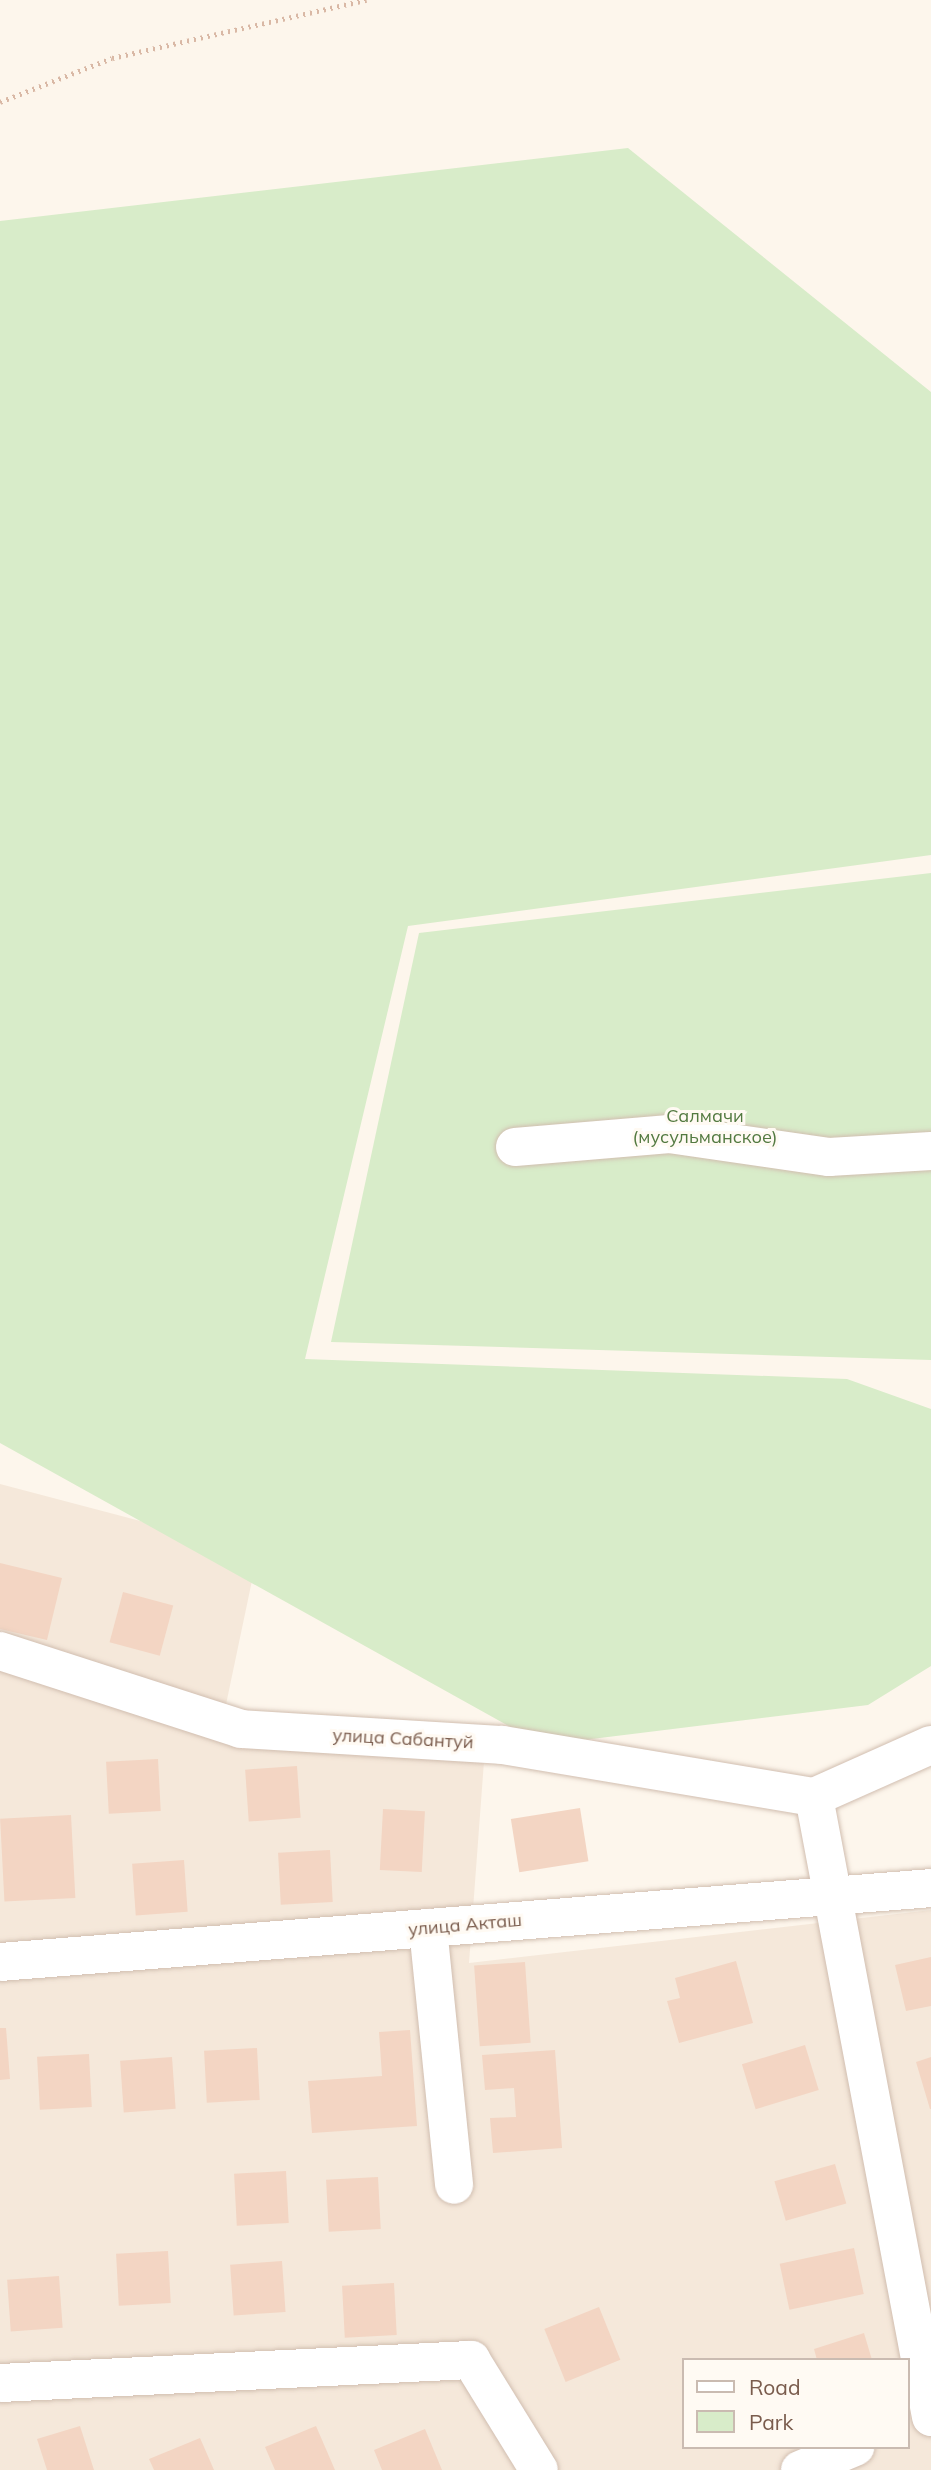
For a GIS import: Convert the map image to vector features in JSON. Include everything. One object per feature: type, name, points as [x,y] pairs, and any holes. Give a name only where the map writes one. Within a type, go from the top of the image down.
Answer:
[{"type":"street","points":[[516,1147],[669,1134],[829,1157],[931,1151]]},
{"type":"street","name":"улица Сабантуй","points":[[0,1651],[241,1729],[502,1745],[814,1797]]},
{"type":"street","points":[[910,2424],[931,2416],[814,1797],[931,1745]]},
{"type":"street","name":"улица Акташ","points":[[0,1962],[931,1888]]},
{"type":"street","points":[[428,1928],[454,2185]]},
{"type":"street","points":[[0,2383],[471,2360],[539,2470]]},
{"type":"street","points":[[800,2470],[850,2449]]},
{"type":"path","points":[[0,102],[112,58],[366,0]]},
{"type":"shaded area","points":[[0,1484],[258,1552],[220,1733],[485,1748],[469,1963],[931,1910],[931,2470],[0,2470]]},
{"type":"green space","points":[[628,148],[931,392],[931,855],[408,926],[305,1359],[847,1379],[931,1409],[931,1666],[868,1705],[543,1745],[0,1443],[0,221]]},
{"type":"green space","name":"Салмачи (мусульманское)","points":[[931,873],[931,1360],[331,1342],[419,933]]},
{"type":"building","points":[[0,1563],[62,1578],[47,1640],[0,1629]]},
{"type":"building","points":[[123,1592],[173,1605],[160,1656],[110,1642]]},
{"type":"building","points":[[158,1759],[161,1811],[109,1814],[106,1762]]},
{"type":"building","points":[[297,1766],[301,1818],[249,1822],[245,1770]]},
{"type":"building","points":[[580,1808],[588,1861],[519,1872],[511,1819]]},
{"type":"building","points":[[383,1809],[425,1811],[422,1872],[380,1870]]},
{"type":"building","points":[[71,1815],[75,1898],[4,1902],[0,1819]]},
{"type":"building","points":[[330,1850],[333,1902],[281,1905],[278,1853]]},
{"type":"building","points":[[184,1860],[188,1912],[136,1916],[132,1864]]},
{"type":"building","points":[[931,1957],[931,2006],[906,2011],[895,1965]]},
{"type":"building","points":[[736,1961],[753,2023],[679,2043],[667,2001],[680,1998],[675,1978]]},
{"type":"building","points":[[525,1962],[531,2043],[480,2046],[474,1966]]},
{"type":"building","points":[[0,2028],[6,2028],[10,2079],[0,2080]]},
{"type":"building","points":[[410,2030],[417,2126],[312,2133],[308,2081],[382,2076],[379,2032]]},
{"type":"building","points":[[805,2045],[819,2090],[756,2109],[742,2064]]},
{"type":"building","points":[[257,2048],[260,2100],[207,2103],[204,2051]]},
{"type":"building","points":[[555,2050],[562,2148],[493,2153],[490,2118],[516,2117],[514,2088],[485,2090],[482,2055]]},
{"type":"building","points":[[89,2054],[92,2107],[40,2110],[37,2057]]},
{"type":"building","points":[[172,2057],[176,2109],[124,2113],[120,2061]]},
{"type":"building","points":[[931,2057],[931,2109],[930,2109],[916,2062]]},
{"type":"building","points":[[835,2164],[846,2203],[786,2221],[774,2181]]},
{"type":"building","points":[[286,2171],[289,2223],[237,2226],[234,2174]]},
{"type":"building","points":[[378,2177],[381,2229],[329,2232],[326,2180]]},
{"type":"building","points":[[854,2248],[864,2294],[789,2310],[780,2264]]},
{"type":"building","points":[[168,2251],[171,2303],[119,2306],[116,2254]]},
{"type":"building","points":[[282,2261],[286,2312],[234,2316],[230,2265]]},
{"type":"building","points":[[59,2276],[63,2328],[11,2332],[7,2280]]},
{"type":"building","points":[[394,2283],[397,2335],[345,2338],[342,2286]]},
{"type":"building","points":[[599,2307],[620,2360],[566,2382],[544,2329]]},
{"type":"building","points":[[864,2333],[871,2358],[816,2358],[814,2349]]},
{"type":"building","points":[[80,2426],[94,2470],[47,2470],[37,2439]]},
{"type":"building","points":[[316,2426],[335,2470],[275,2470],[265,2447]]},
{"type":"building","points":[[425,2429],[442,2470],[382,2470],[374,2450]]},
{"type":"building","points":[[200,2438],[214,2470],[154,2470],[149,2459]]}]
